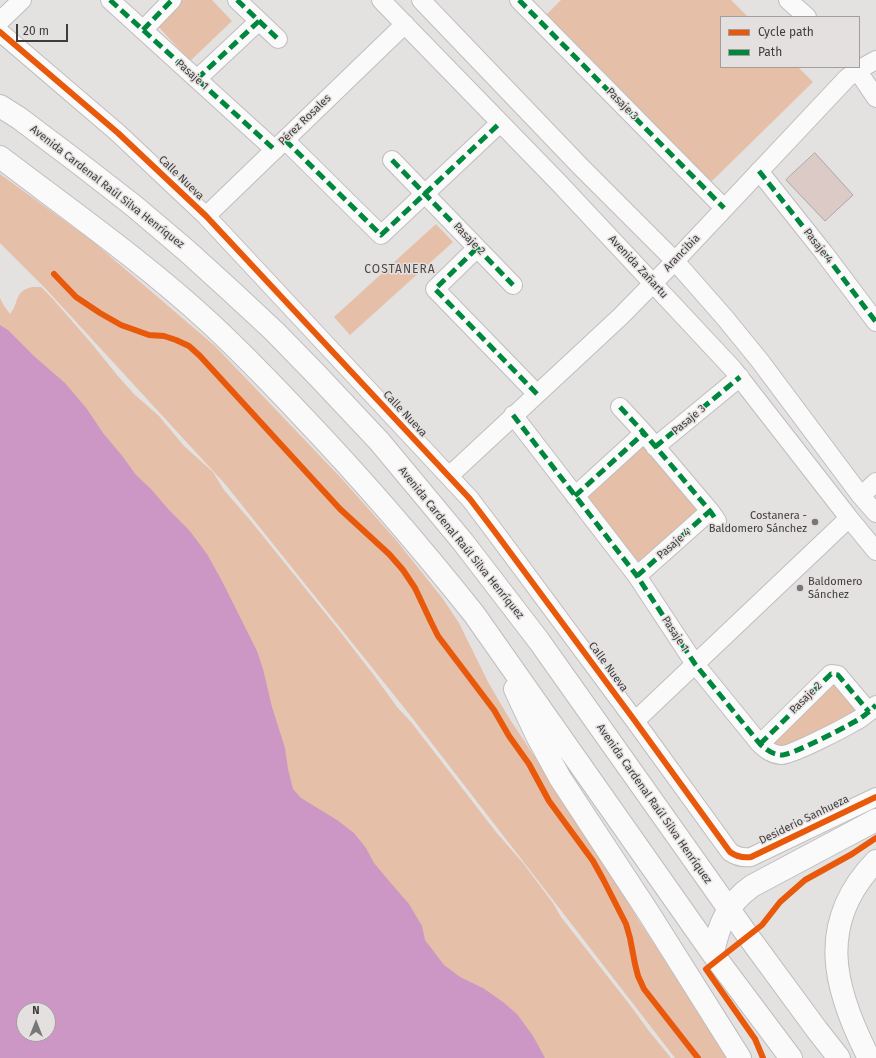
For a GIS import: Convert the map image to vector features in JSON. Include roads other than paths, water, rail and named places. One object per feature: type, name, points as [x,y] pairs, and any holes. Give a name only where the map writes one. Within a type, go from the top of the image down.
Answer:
[{"type":"main road","name":"Avenida Cardenal Raúl Silva Henríquez","points":[[0,106],[85,168],[134,206],[187,251],[274,331],[379,441],[463,542],[530,629],[729,909],[839,1058]]},
{"type":"main road","points":[[0,157],[98,230],[148,270],[211,324],[274,386],[384,505],[434,564],[489,634],[713,954],[791,1058]]},
{"type":"main road","points":[[489,634],[537,736],[560,778],[648,912],[740,1058]]},
{"type":"main road","points":[[713,954],[721,923],[729,909],[745,891],[876,820]]},
{"type":"main road","points":[[869,1058],[858,1036],[845,1001],[837,971],[836,957],[837,940],[844,910],[856,884],[876,861]]},
{"type":"street","points":[[0,21],[22,0]]},
{"type":"street","name":"Pasaje 1","points":[[110,0],[197,79],[280,145],[381,235],[425,194]]},
{"type":"street","points":[[142,30],[172,0]]},
{"type":"street","points":[[237,0],[278,39]]},
{"type":"street","name":"Avenida Zañartu","points":[[381,0],[500,122],[740,377],[876,551]]},
{"type":"street","points":[[788,0],[806,16]]},
{"type":"street","points":[[425,1],[580,166],[675,261],[760,361],[876,513]]},
{"type":"street","name":"Pasaje 3","points":[[525,2],[724,208]]},
{"type":"street","points":[[197,79],[259,20]]},
{"type":"street","name":"Pérez Rosales","points":[[206,216],[405,24]]},
{"type":"street","name":"Calle Nueva","points":[[0,32],[118,133],[206,216],[470,499],[730,852],[739,857]]},
{"type":"street","name":"Arancibia","points":[[860,66],[876,60]]},
{"type":"street","points":[[856,68],[876,98]]},
{"type":"street","name":"Arancibia","points":[[448,476],[620,317],[675,261],[856,68]]},
{"type":"street","points":[[425,194],[500,122]]},
{"type":"street","name":"Pasaje 2","points":[[392,160],[514,285]]},
{"type":"street","name":"Pasaje 4","points":[[759,171],[876,322]]},
{"type":"street","points":[[478,248],[435,289],[537,394]]},
{"type":"street","name":"Pasaje 3","points":[[655,447],[740,377]]},
{"type":"street","points":[[620,407],[655,447]]},
{"type":"street","name":"Pasaje 1","points":[[513,415],[637,576],[695,664],[760,744],[771,754],[783,755],[797,750],[855,722],[873,708]]},
{"type":"street","points":[[575,496],[644,433]]},
{"type":"street","name":"Pasaje 4","points":[[637,576],[714,516],[655,447]]},
{"type":"street","points":[[862,496],[876,482]]},
{"type":"street","points":[[635,721],[849,518]]},
{"type":"street","name":"Pasaje 2","points":[[760,744],[831,674],[838,675],[873,708]]},
{"type":"street","name":"Desiderio Sanhueza","points":[[739,857],[751,857],[876,797]]},
{"type":"place","name":"Costanera - Baldomero Sánchez","points":[[815,522]]},
{"type":"place","name":"Baldomero Sánchez","points":[[800,588]]},
{"type":"district","name":"COSTANERA","points":[[400,270]]}]
